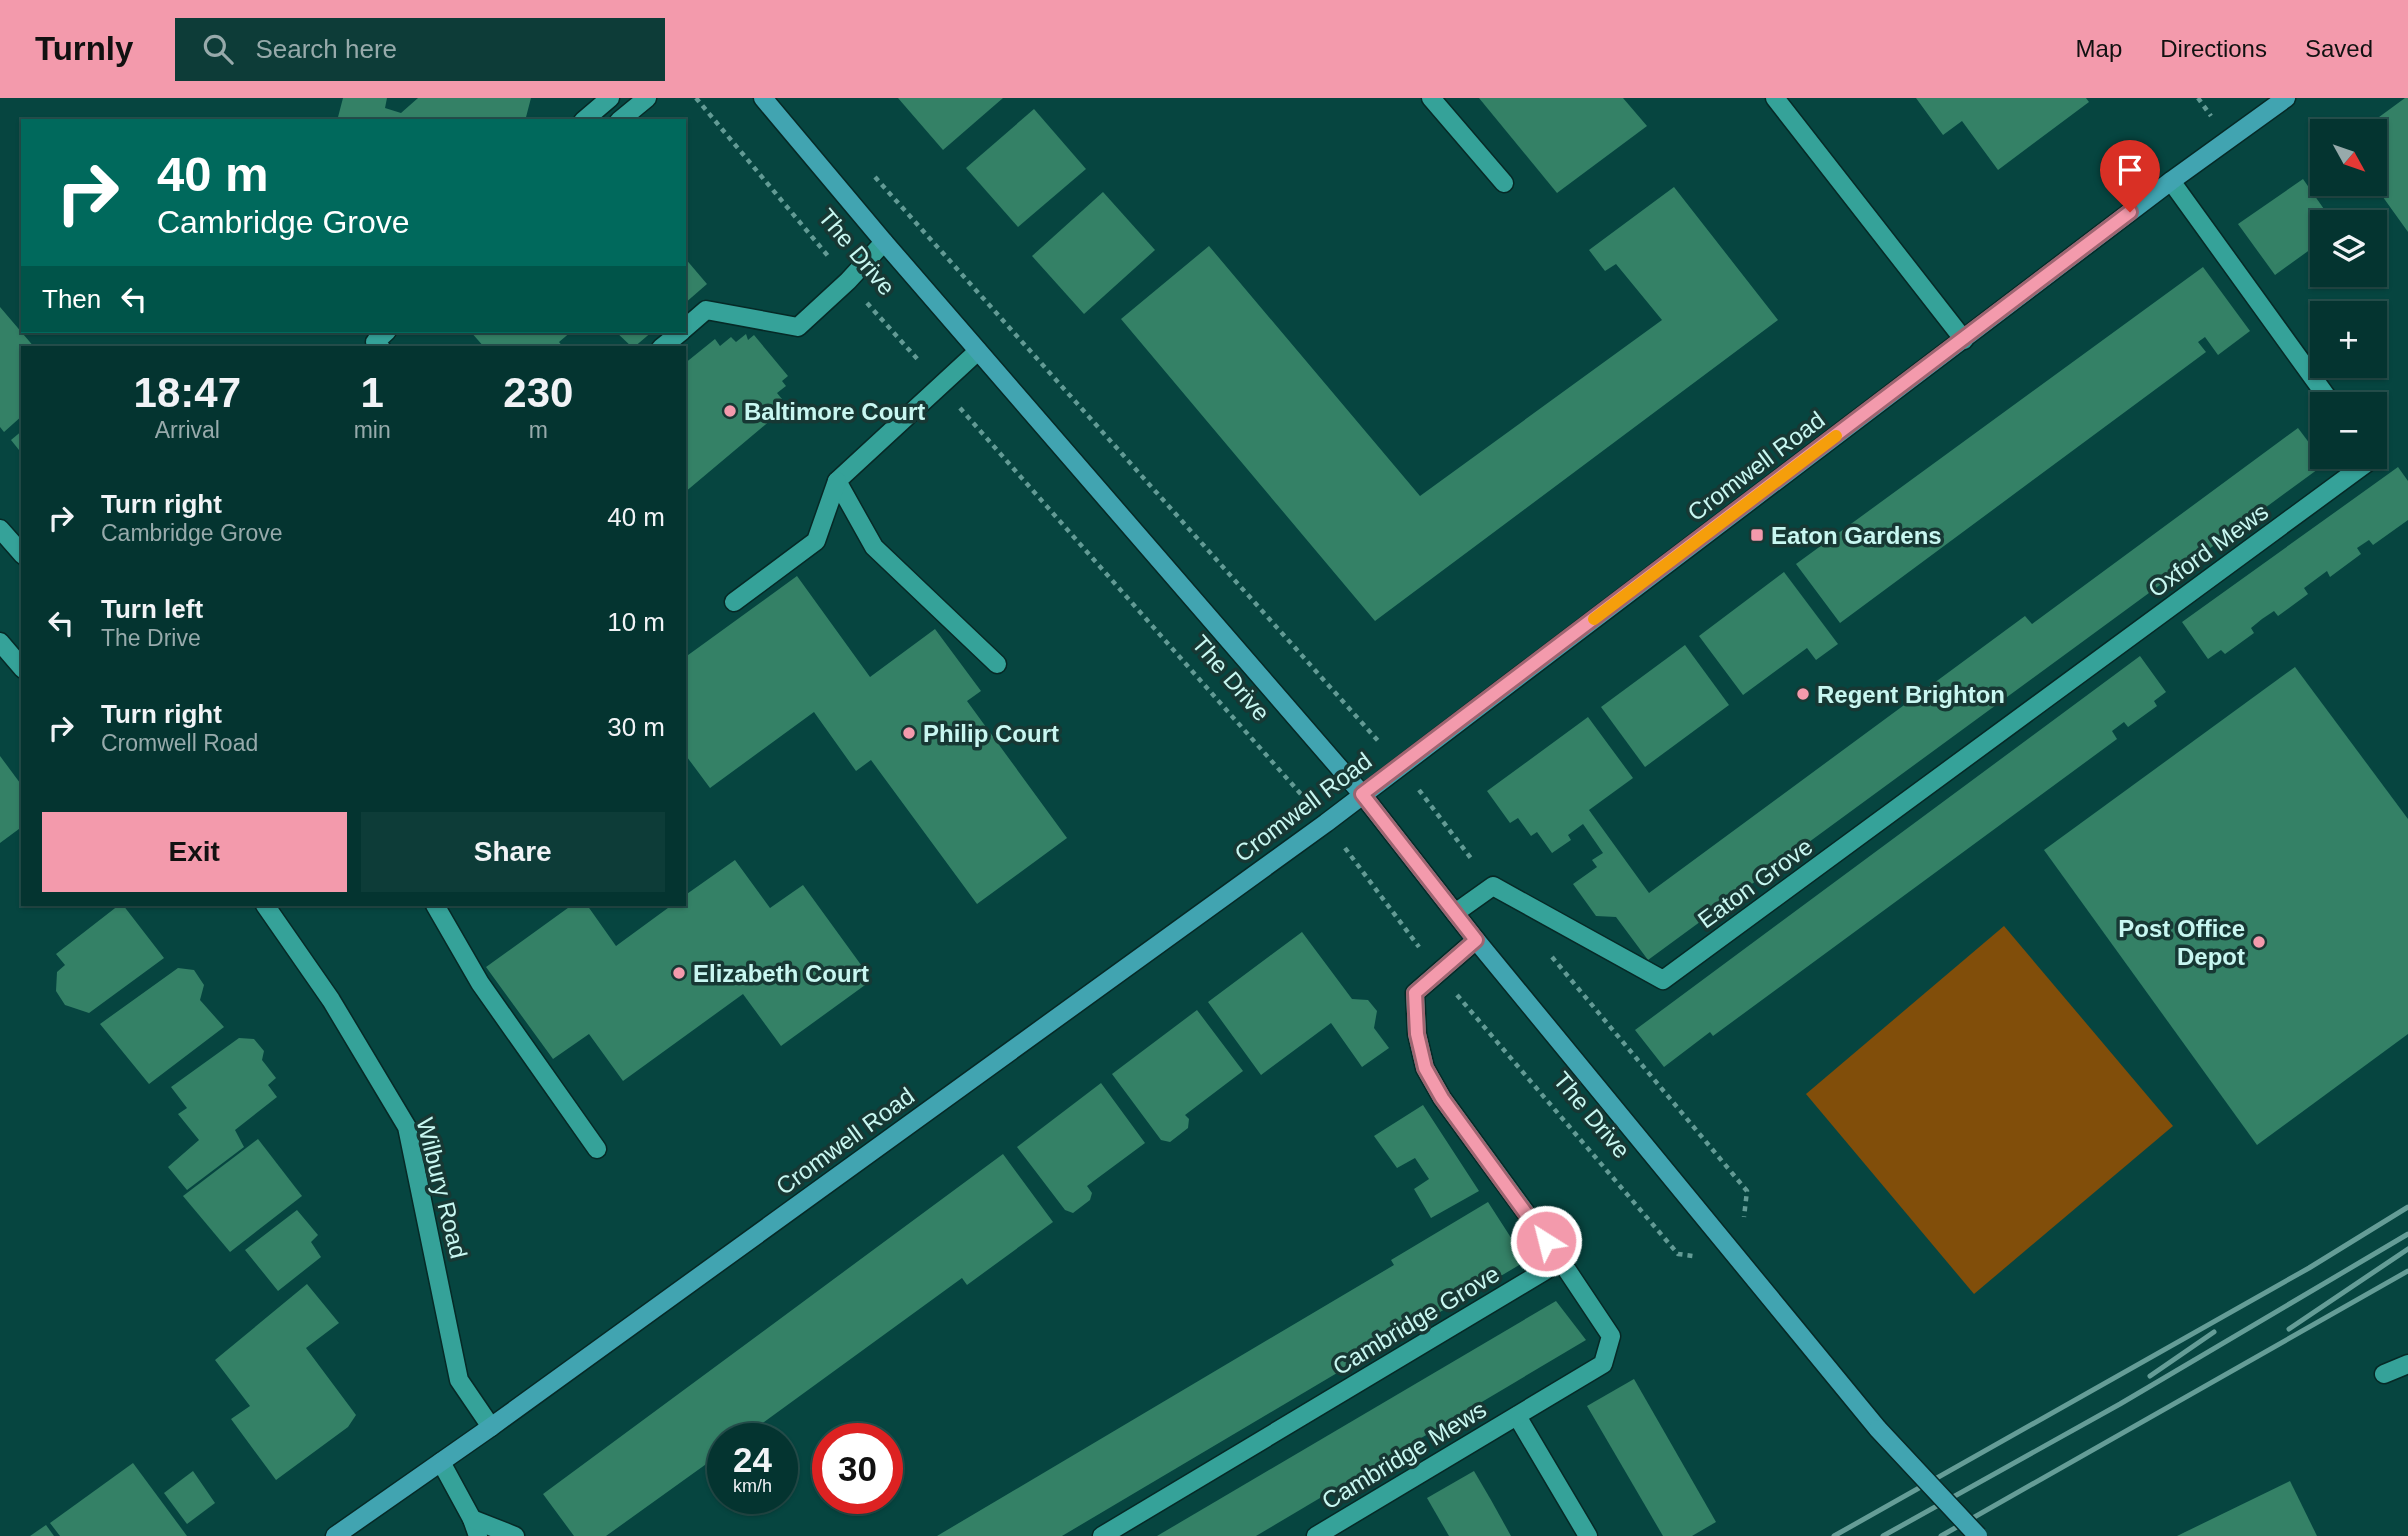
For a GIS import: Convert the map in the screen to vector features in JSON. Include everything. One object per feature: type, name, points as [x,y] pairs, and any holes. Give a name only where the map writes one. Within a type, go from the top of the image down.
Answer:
[{"type":"main road","name":"The Drive","points":[[763,98],[884,242],[1362,794],[1476,940],[1737,1261],[1878,1429],[1978,1536]]},
{"type":"main road","name":"Cromwell Road","points":[[335,1536],[491,1427],[1326,823],[2171,181],[2286,98]]},
{"type":"street","points":[[585,119],[610,98]]},
{"type":"street","points":[[622,119],[647,98]]},
{"type":"street","points":[[1431,98],[1504,183]]},
{"type":"street","points":[[1775,98],[1964,340]]},
{"type":"street","points":[[2171,181],[2323,392]]},
{"type":"street","points":[[686,327],[706,310],[798,327],[848,281],[884,242]]},
{"type":"street","points":[[379,346],[375,342],[385,333]]},
{"type":"street","points":[[663,346],[679,333]]},
{"type":"street","points":[[734,602],[816,541],[837,481],[978,351]]},
{"type":"street","name":"Oxford Mews","points":[[2069,682],[2358,469]]},
{"type":"street","points":[[837,481],[874,547],[997,664]]},
{"type":"street","points":[[0,529],[21,553]]},
{"type":"street","points":[[0,642],[21,667]]},
{"type":"street","name":"Eaton Grove","points":[[1493,886],[1663,980],[2069,682]]},
{"type":"street","points":[[1455,913],[1493,886]]},
{"type":"street","name":"Wilbury Road","points":[[266,906],[331,1000],[407,1127],[459,1380],[491,1427]]},
{"type":"street","points":[[436,906],[480,983],[597,1149]]},
{"type":"street","points":[[1476,940],[1415,993],[1417,1034],[1425,1068],[1442,1098],[1561,1261]]},
{"type":"street","name":"Cambridge Mews","points":[[1317,1536],[1602,1364],[1611,1336],[1561,1261]]},
{"type":"street","name":"Cambridge Grove","points":[[1102,1536],[1561,1261]]},
{"type":"street","points":[[2384,1374],[2408,1363]]},
{"type":"street","name":"Cambridge Mews","points":[[1517,1416],[1588,1536]]},
{"type":"street","points":[[441,1462],[475,1528],[515,1536]]},
{"type":"path","name":"The Drive","points":[[696,98],[848,281],[1326,823],[1438,972],[1678,1254],[1737,1261]]},
{"type":"path","points":[[870,171],[1400,765],[1493,886]]},
{"type":"path","points":[[1546,949],[1748,1191],[1737,1261]]},
{"type":"shaded area","points":[[2004,926],[2173,1126],[1974,1294],[1806,1094]]},
{"type":"building","points":[[343,98],[387,98],[385,108],[401,113],[418,98],[531,98],[526,119],[338,119]]},
{"type":"building","points":[[898,98],[1003,98],[943,150]]},
{"type":"building","points":[[1479,98],[1623,98],[1647,126],[1557,193]]},
{"type":"building","points":[[1916,98],[2086,98],[2089,102],[1998,170],[1962,121],[1943,135]]},
{"type":"building","points":[[2408,98],[2408,232],[2382,196],[2387,196],[2387,119],[2376,119]]},
{"type":"building","points":[[1034,109],[1086,169],[1018,227],[966,168]]},
{"type":"building","points":[[2303,179],[2310,189],[2310,196],[2315,196],[2325,210],[2310,210],[2310,250],[2275,275],[2238,224]]},
{"type":"building","points":[[1674,187],[1778,320],[1375,621],[1121,319],[1209,246],[1420,496],[1662,320],[1616,264],[1605,271],[1589,250]]},
{"type":"building","points":[[1103,192],[1155,250],[1084,314],[1032,256]]},
{"type":"building","points":[[686,259],[707,284],[686,302]]},
{"type":"building","points":[[2203,267],[2250,331],[2218,355],[2205,337],[2198,342],[2206,352],[1840,623],[1796,564]]},
{"type":"building","points":[[0,307],[33,346],[21,346],[21,417],[4,432],[0,427]]},
{"type":"building","points":[[472,333],[570,333],[559,342],[562,346],[483,346]]},
{"type":"building","points":[[617,333],[651,333],[635,346],[631,346]]},
{"type":"building","name":"Baltimore Court","points":[[746,334],[748,340],[754,335],[788,376],[782,381],[786,386],[777,393],[782,399],[772,407],[778,414],[686,491],[686,362],[715,339],[720,346],[731,337],[736,342]]},
{"type":"building","points":[[2298,428],[2310,444],[2310,469],[2318,469],[1648,960],[1616,917],[1596,916],[1573,884],[1597,867],[1592,860],[1603,853],[1583,824],[1568,835],[1571,840],[1552,853],[1537,832],[1531,836],[1518,818],[1510,823],[1487,791],[1588,717],[1633,778],[1589,810],[1649,893],[2025,616],[2032,624]]},
{"type":"building","points":[[21,432],[21,452],[11,440]]},
{"type":"building","points":[[2398,467],[2408,481],[2408,520],[2373,545],[2369,540],[2357,548],[2361,554],[2330,577],[2327,571],[2304,588],[2308,594],[2278,616],[2274,611],[2262,619],[2251,628],[2254,633],[2225,654],[2221,650],[2208,659],[2182,622]]},
{"type":"building","points":[[1784,572],[1838,644],[1816,660],[1807,648],[1743,695],[1699,636]]},
{"type":"building","name":"Philip Court","points":[[797,576],[870,677],[935,629],[981,691],[967,701],[1067,838],[977,904],[871,760],[856,771],[814,712],[710,788],[686,756],[686,657]]},
{"type":"building","points":[[1685,645],[1729,705],[1645,767],[1601,707]]},
{"type":"building","points":[[2140,656],[2166,692],[2154,701],[2157,706],[2128,727],[2124,722],[2112,731],[2117,739],[1713,1036],[1710,1032],[1664,1067],[1635,1030]]},
{"type":"building","name":"Post Office Depot","points":[[2295,667],[2408,819],[2408,1034],[2257,1145],[2044,850]]},
{"type":"building","points":[[0,756],[21,784],[21,827],[0,843]]},
{"type":"building","name":"Elizabeth Court","points":[[735,860],[770,908],[803,885],[872,980],[781,1046],[743,994],[623,1081],[589,1034],[553,1059],[486,967],[571,906],[588,906],[616,946],[671,906],[686,906],[686,895]]},
{"type":"building","points":[[118,906],[124,906],[164,958],[89,1013],[65,1005],[56,991],[57,972],[65,965],[56,954]]},
{"type":"building","points":[[1302,932],[1352,999],[1368,1000],[1377,1011],[1374,1028],[1389,1048],[1362,1067],[1331,1023],[1261,1075],[1208,1002]]},
{"type":"building","points":[[178,968],[194,970],[204,985],[200,1000],[224,1027],[149,1084],[100,1024]]},
{"type":"building","points":[[1197,1010],[1243,1071],[1185,1115],[1189,1119],[1188,1128],[1170,1142],[1161,1140],[1112,1074]]},
{"type":"building","points":[[239,1038],[254,1039],[264,1051],[262,1060],[276,1078],[268,1085],[277,1097],[235,1130],[244,1147],[187,1190],[168,1167],[199,1140],[178,1114],[187,1108],[171,1087]]},
{"type":"building","points":[[1101,1083],[1145,1143],[1087,1186],[1092,1193],[1090,1200],[1073,1213],[1065,1210],[1017,1147]]},
{"type":"building","points":[[1423,1105],[1479,1191],[1431,1218],[1414,1189],[1429,1179],[1415,1158],[1397,1168],[1374,1136]]},
{"type":"building","points":[[258,1139],[302,1196],[230,1252],[183,1196]]},
{"type":"building","points":[[1003,1154],[1053,1222],[967,1285],[962,1278],[763,1423],[707,1423],[707,1463],[606,1536],[574,1536],[543,1494]]},
{"type":"building","points":[[1488,1202],[1526,1261],[1062,1536],[937,1536],[1394,1265],[1391,1260]]},
{"type":"building","points":[[297,1210],[318,1235],[311,1242],[321,1257],[278,1291],[245,1250]]},
{"type":"building","points":[[307,1284],[339,1323],[306,1348],[356,1415],[348,1427],[276,1480],[231,1419],[250,1406],[215,1360]]},
{"type":"building","points":[[1556,1301],[1586,1340],[1256,1536],[1157,1536]]},
{"type":"building","points":[[1634,1379],[1716,1522],[1692,1536],[1663,1536],[1587,1406]]},
{"type":"building","points":[[133,1463],[187,1536],[60,1536],[50,1523]]},
{"type":"building","points":[[193,1471],[215,1503],[187,1524],[164,1493]]},
{"type":"building","points":[[1474,1471],[1511,1536],[1449,1536],[1427,1498]]},
{"type":"building","points":[[2290,1481],[2317,1536],[2177,1536]]},
{"type":"building","points":[[46,1525],[54,1536],[30,1536]]},
{"type":"railway","points":[[1834,1536],[2309,1268],[2408,1207]]},
{"type":"railway","points":[[1883,1536],[2120,1404],[2408,1234]]},
{"type":"railway","points":[[2289,1329],[2408,1249]]},
{"type":"railway","points":[[1941,1536],[2408,1271]]},
{"type":"railway","points":[[2150,1376],[2214,1332]]},
{"type":"slow traffic","points":[[1594,619],[1836,436]]},
{"type":"place","name":"Baltimore Court","points":[[730,411]]},
{"type":"place","name":"Eaton Gardens","points":[[1757,535]]},
{"type":"place","name":"Regent Brighton","points":[[1803,694]]},
{"type":"place","name":"Philip Court","points":[[909,733]]},
{"type":"place","name":"Post Office Depot","points":[[2259,942]]},
{"type":"place","name":"Elizabeth Court","points":[[679,973]]},
{"type":"route","points":[[1546,1241],[1442,1098],[1425,1068],[1417,1034],[1415,993],[1476,940],[1362,794],[2130,212]]}]
